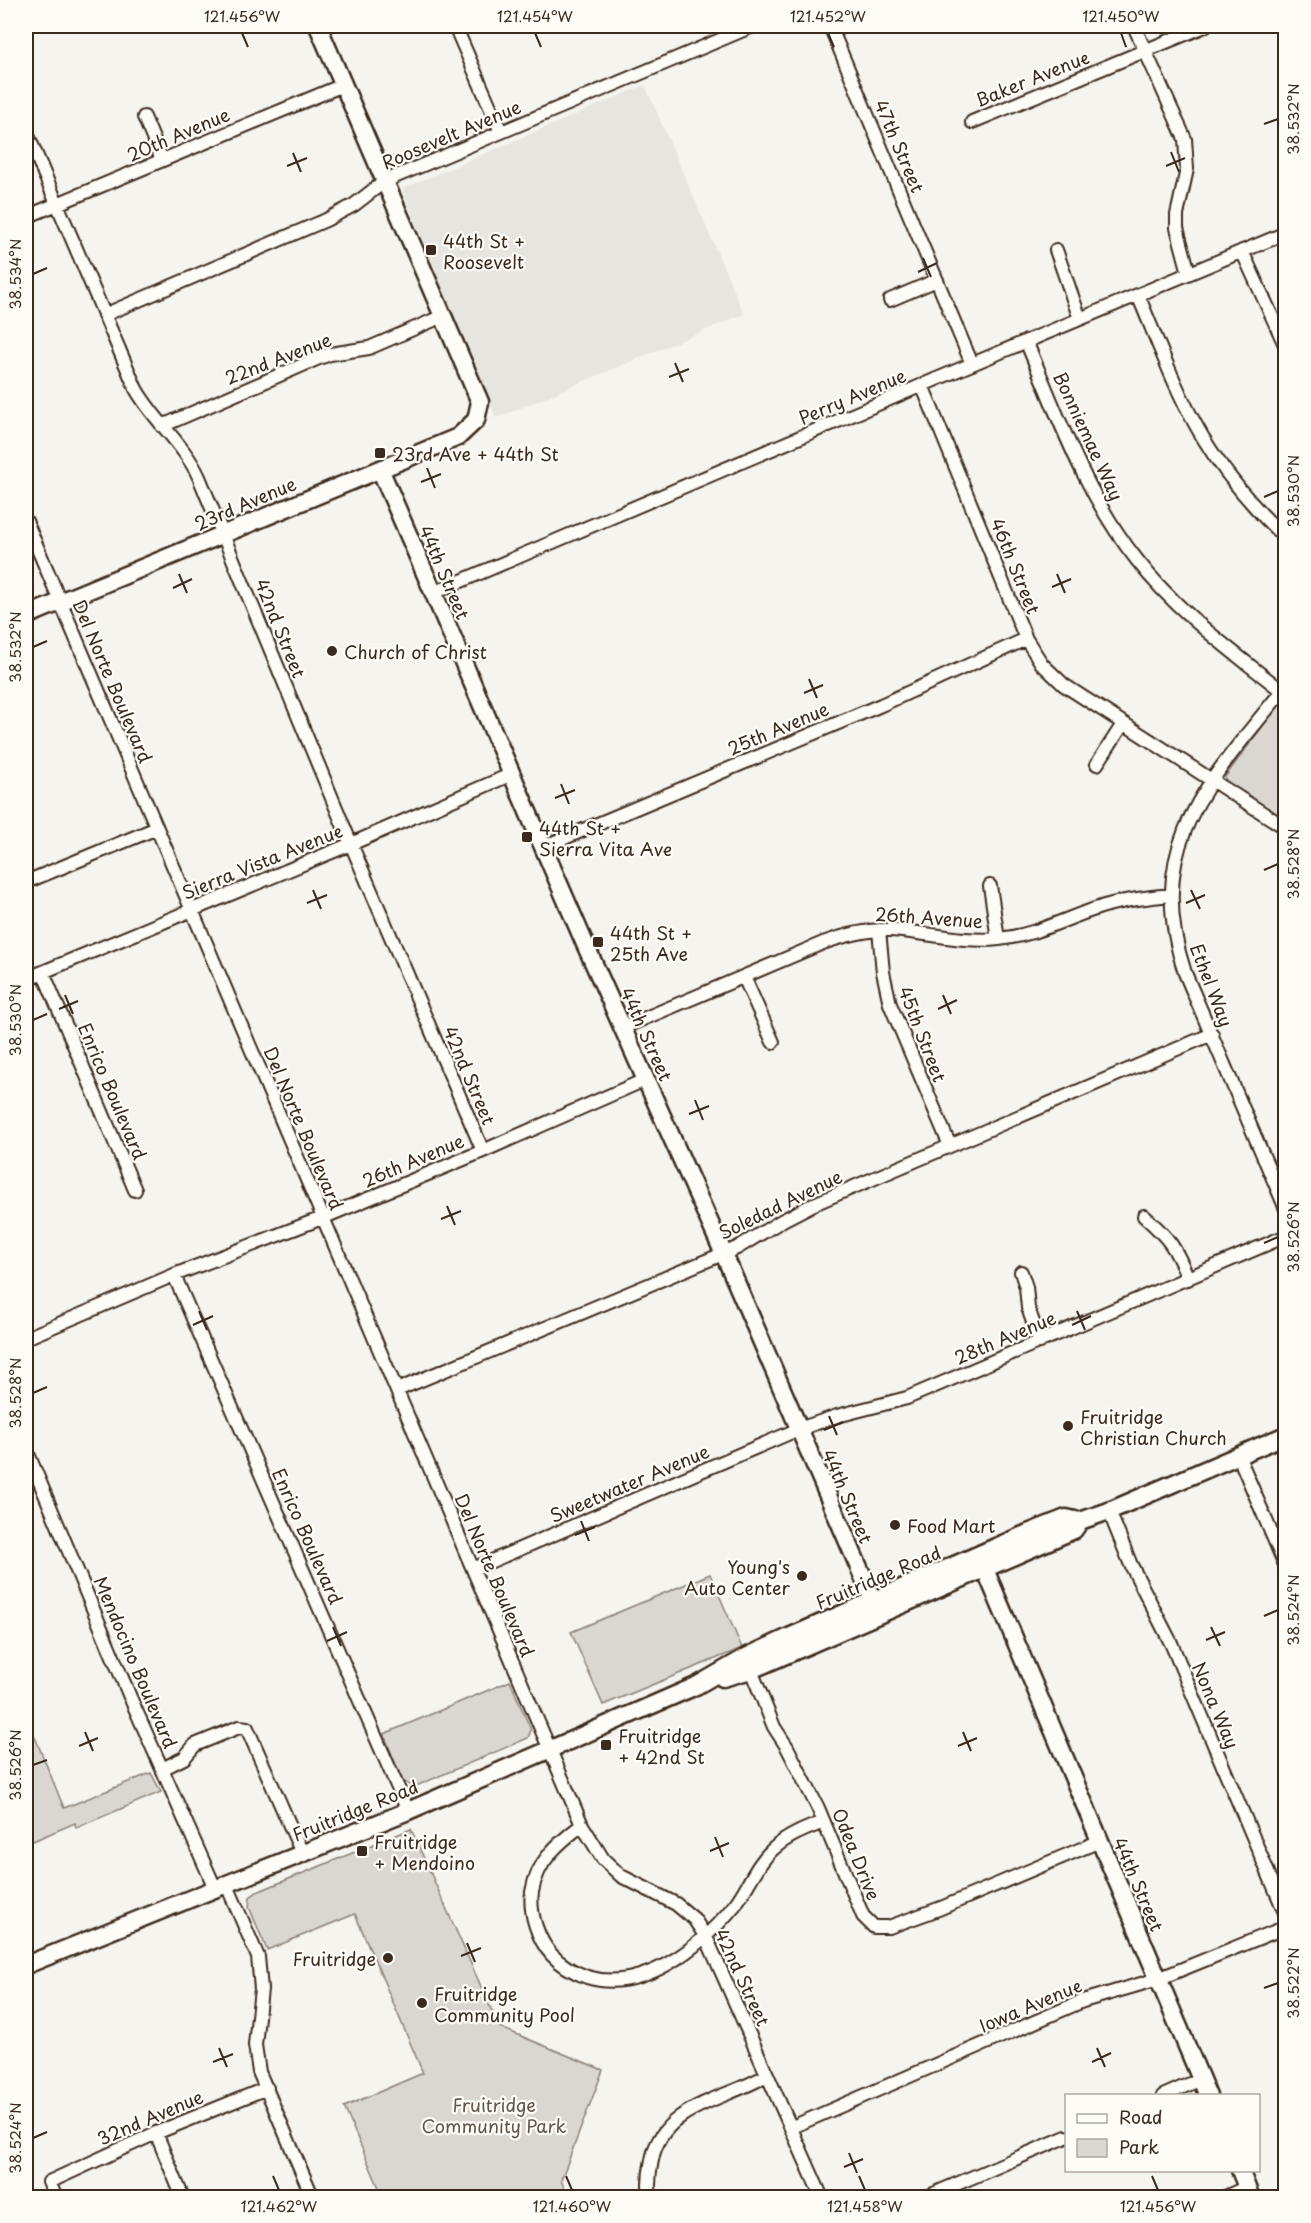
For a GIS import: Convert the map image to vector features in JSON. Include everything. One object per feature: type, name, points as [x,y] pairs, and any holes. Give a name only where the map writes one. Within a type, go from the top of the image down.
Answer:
[{"type":"street","points":[[318,26],[443,316]]},
{"type":"street","points":[[455,26],[501,132]]},
{"type":"street","name":"Roosevelt Avenue","points":[[104,315],[326,220],[354,205],[385,181],[753,26]]},
{"type":"street","name":"47th Street","points":[[831,26],[972,364]]},
{"type":"street","points":[[1134,26],[1185,139],[1187,169],[1177,215],[1177,228],[1189,273]]},
{"type":"street","name":"Baker Avenue","points":[[972,122],[1205,26]]},
{"type":"street","name":"20th Avenue","points":[[26,217],[343,85]]},
{"type":"street","points":[[144,117],[162,160]]},
{"type":"street","name":"42nd Street","points":[[26,131],[136,389],[150,413],[182,448],[195,467],[351,844],[483,1151]]},
{"type":"street","name":"Perry Avenue","points":[[433,593],[1286,233]]},
{"type":"street","points":[[1056,250],[1080,319]]},
{"type":"street","points":[[1242,251],[1286,347]]},
{"type":"street","points":[[890,300],[937,280]]},
{"type":"street","points":[[1138,295],[1188,411],[1202,436],[1240,491],[1286,539]]},
{"type":"street","name":"23rd Avenue","points":[[26,616],[458,437],[476,420],[480,402],[443,316]]},
{"type":"street","name":"22nd Avenue","points":[[162,426],[319,358],[369,348],[443,316]]},
{"type":"street","name":"Bonniemae Way","points":[[1026,341],[1083,474],[1101,508],[1130,552],[1179,607],[1284,688]]},
{"type":"street","name":"46th Street","points":[[922,385],[1026,639],[1042,664],[1064,685],[1286,828]]},
{"type":"street","name":"44th Street","points":[[380,469],[543,847],[723,1252],[876,1608]]},
{"type":"street","name":"Del Norte Boulevard","points":[[26,521],[550,1749]]},
{"type":"street","name":"25th Avenue","points":[[543,847],[881,705],[1026,639]]},
{"type":"street","name":"Ethel Way","points":[[1284,688],[1199,798],[1180,843],[1174,870],[1172,915],[1179,953],[1286,1209]]},
{"type":"street","points":[[1097,764],[1123,724]]},
{"type":"street","name":"Sierra Vista Avenue","points":[[26,979],[351,844],[512,774]]},
{"type":"street","points":[[26,882],[157,828]]},
{"type":"street","points":[[990,886],[998,939]]},
{"type":"street","name":"26th Avenue","points":[[624,1028],[837,938],[879,930],[968,939],[998,939],[1035,932],[1107,905],[1138,898],[1172,895]]},
{"type":"street","name":"45th Street","points":[[879,930],[883,972],[890,1004],[950,1146]]},
{"type":"street","name":"Enrico Boulevard","points":[[43,972],[135,1190]]},
{"type":"street","points":[[744,977],[773,1042]]},
{"type":"street","name":"Soledad Avenue","points":[[397,1390],[737,1248],[806,1208],[1212,1034]]},
{"type":"street","name":"26th Avenue","points":[[26,1338],[174,1275],[322,1218],[483,1151],[646,1079]]},
{"type":"street","points":[[1144,1216],[1171,1242],[1188,1279]]},
{"type":"street","name":"28th Avenue","points":[[799,1429],[837,1416],[907,1398],[1286,1236]]},
{"type":"street","points":[[1021,1272],[1026,1287],[1028,1308],[1041,1342]]},
{"type":"street","name":"Enrico Boulevard","points":[[174,1275],[408,1810]]},
{"type":"street","name":"Sweetwater Avenue","points":[[473,1569],[799,1429]]},
{"type":"street","name":"Fruitridge Road","points":[[26,1965],[408,1810],[550,1749],[696,1686],[748,1656],[876,1608],[982,1562],[1066,1518],[1080,1521],[1109,1511],[1286,1435]]},
{"type":"street","name":"Mendocino Boulevard","points":[[26,1449],[162,1769],[258,1957],[261,1989],[255,2045],[259,2072],[313,2198]]},
{"type":"street","points":[[1238,1455],[1286,1567]]},
{"type":"street","name":"Nona Way","points":[[1109,1511],[1131,1565],[1171,1643],[1286,1915]]},
{"type":"street","name":"44th Street","points":[[982,1562],[1207,2094]]},
{"type":"street","name":"Fruitridge Road","points":[[696,1686],[752,1670],[876,1608]]},
{"type":"street","name":"Odea Drive","points":[[752,1670],[774,1727],[807,1784],[863,1916],[870,1925],[880,1929],[941,1908],[1100,1841]]},
{"type":"street","points":[[162,1769],[184,1758],[195,1745],[240,1727],[247,1728],[302,1853]]},
{"type":"street","name":"42nd Street","points":[[550,1749],[582,1825],[603,1859],[621,1876],[676,1904],[694,1919],[706,1936],[822,2198]]},
{"type":"street","points":[[582,1825],[553,1848],[541,1864],[531,1896],[538,1933],[551,1954],[576,1974],[599,1981],[624,1980],[649,1974],[693,1947],[706,1936],[740,1897],[758,1865],[773,1849],[790,1836],[824,1822]]},
{"type":"street","name":"Iowa Avenue","points":[[792,2127],[1083,2001],[1158,1979],[1286,1927]]},
{"type":"street","points":[[650,2198],[649,2179],[653,2153],[670,2124],[697,2106],[767,2075]]},
{"type":"street","points":[[1167,2094],[1201,2079]]},
{"type":"street","name":"32nd Avenue","points":[[56,2198],[49,2181],[156,2133],[267,2088]]},
{"type":"street","points":[[156,2133],[183,2198]]},
{"type":"street","points":[[924,2198],[1065,2137]]},
{"type":"street","points":[[1223,2198],[1249,2192],[1241,2172]]},
{"type":"shaded area","points":[[645,85],[744,314],[496,418],[403,192],[404,188]]},
{"type":"green space","points":[[1285,696],[1285,821],[1226,783],[1225,777]]},
{"type":"green space","points":[[710,1574],[742,1648],[603,1705],[571,1632]]},
{"type":"green space","points":[[510,1681],[531,1730],[528,1738],[414,1787],[402,1781],[384,1734]]},
{"type":"green space","points":[[26,1715],[64,1808],[151,1773],[161,1792],[76,1828],[75,1823],[26,1844]]},
{"type":"green space","name":"Fruitridge Community Park","points":[[411,1829],[499,2027],[603,2070],[561,2180],[568,2197],[383,2197],[344,2107],[423,2073],[355,1914],[267,1950],[249,1907],[250,1897],[257,1892]]},
{"type":"place","name":"44th St + Roosevelt","points":[[431,250]]},
{"type":"place","name":"23rd Ave + 44th St","points":[[380,453]]},
{"type":"place","name":"Church of Christ","points":[[332,651]]},
{"type":"place","name":"44th St + Sierra Vita Ave","points":[[527,837]]},
{"type":"place","name":"44th St + 25th Ave","points":[[598,942]]},
{"type":"place","name":"Fruitridge Christian Church","points":[[1068,1426]]},
{"type":"place","name":"Food Mart","points":[[895,1525]]},
{"type":"place","name":"Young's Auto Center","points":[[802,1576]]},
{"type":"place","name":"Fruitridge + 42nd St","points":[[606,1745]]},
{"type":"place","name":"Fruitridge + Mendoino","points":[[362,1851]]},
{"type":"place","name":"Fruitridge","points":[[388,1958]]},
{"type":"place","name":"Fruitridge Community Pool","points":[[422,2003]]}]
